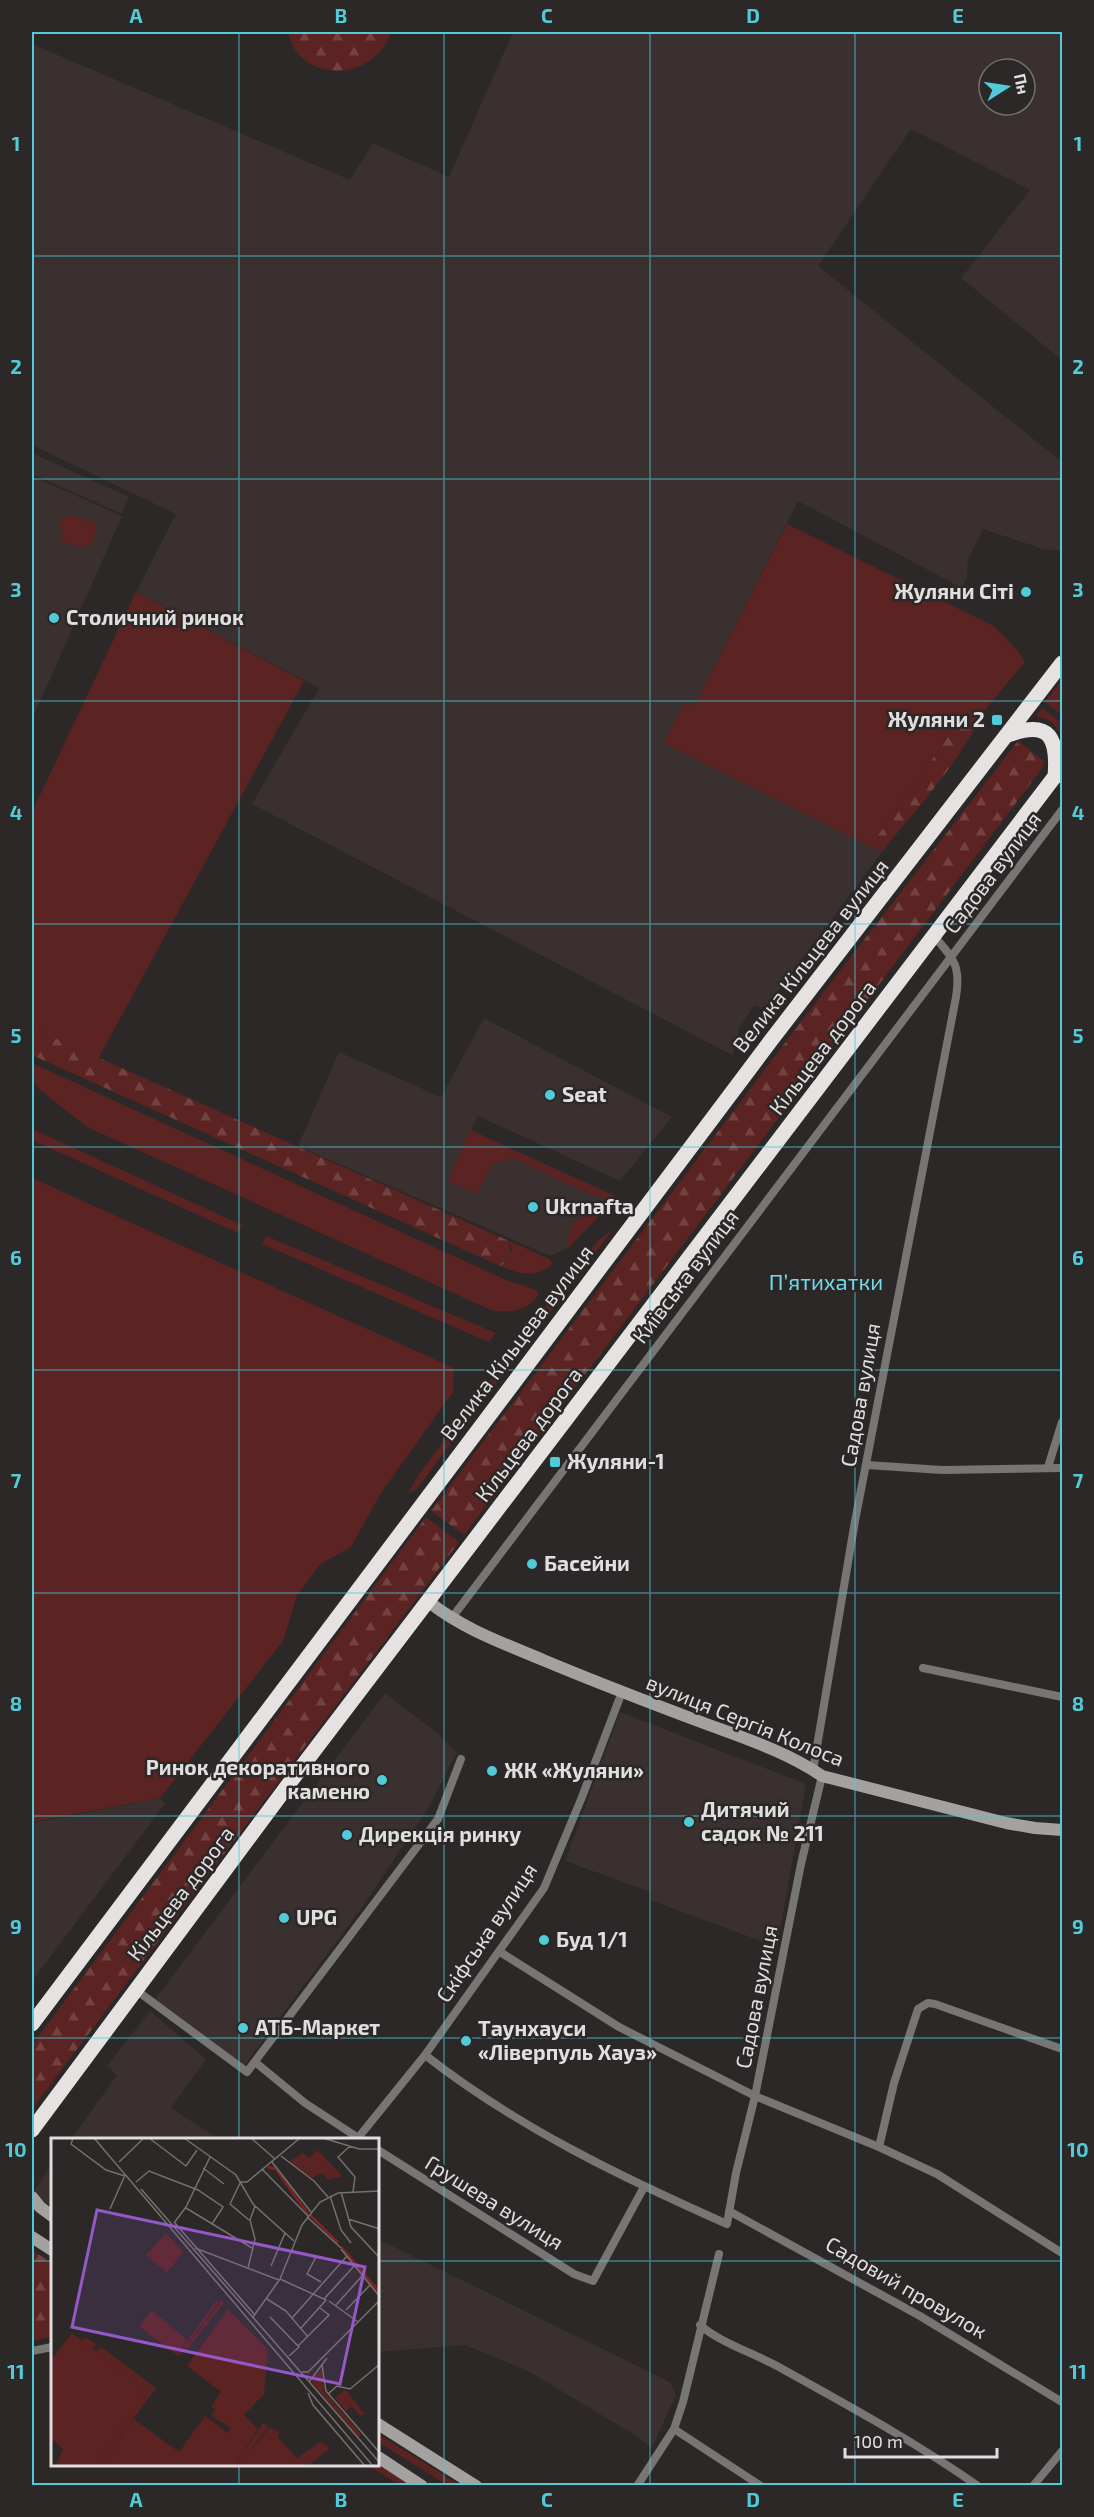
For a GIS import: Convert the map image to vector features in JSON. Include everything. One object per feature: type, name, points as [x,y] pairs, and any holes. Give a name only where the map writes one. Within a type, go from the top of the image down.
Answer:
[{"type":"highway","name":"Велика Кільцева вулиця","points":[[32,2024],[758,1058],[1062,663]]},
{"type":"highway","points":[[1008,735],[1030,728],[1038,729],[1049,736],[1056,747],[1059,772]]},
{"type":"highway","name":"Кільцева дорога","points":[[32,2133],[291,1781],[1059,772]]},
{"type":"street","name":"Садова вулиця","points":[[952,957],[1062,810]]},
{"type":"street","name":"Садова вулиця","points":[[645,2187],[727,2224],[801,1864],[867,1465],[956,997],[958,969],[952,957],[934,936]]},
{"type":"street","name":"Київська вулиця","points":[[451,1619],[952,957]]},
{"type":"street","points":[[1048,1467],[1062,1422]]},
{"type":"street","points":[[867,1465],[942,1470],[1062,1468]]},
{"type":"street","name":"вулиця Сергія Колоса","points":[[429,1602],[451,1619],[477,1633],[622,1692],[739,1736],[817,1773],[1006,1822],[1035,1828],[1062,1830]]},
{"type":"street","points":[[923,1668],[1062,1697]]},
{"type":"street","name":"Скіфська вулиця","points":[[359,2138],[425,2055],[501,1952],[544,1888],[622,1692]]},
{"type":"street","points":[[136,1990],[248,2072],[438,1819],[461,1759]]},
{"type":"street","points":[[501,1952],[619,2027],[755,2096],[879,2147],[937,2174],[1062,2253]]},
{"type":"street","points":[[879,2147],[894,2083],[918,2009],[924,2005],[935,2004],[1062,2049]]},
{"type":"street","points":[[425,2055],[460,2083],[522,2123],[645,2187]]},
{"type":"street","points":[[255,2062],[305,2103],[359,2138]]},
{"type":"street","name":"Грушева вулиця","points":[[380,2151],[574,2274],[593,2281],[645,2187]]},
{"type":"street","points":[[32,2197],[51,2215]]},
{"type":"street","name":"Садовий провулок","points":[[729,2211],[910,2310],[1062,2402]]},
{"type":"street","points":[[32,2237],[51,2249]]},
{"type":"street","points":[[637,2486],[674,2429],[683,2402],[719,2254]]},
{"type":"street","points":[[700,2325],[709,2333],[750,2351],[902,2437],[978,2486]]},
{"type":"street","points":[[32,2351],[51,2347]]},
{"type":"street","points":[[380,2425],[476,2486]]},
{"type":"street","points":[[674,2429],[761,2486]]},
{"type":"street","points":[[1033,2486],[1062,2451]]},
{"type":"street","points":[[380,2458],[422,2486]]},
{"type":"shaded area","points":[[513,32],[1062,32],[1062,360],[961,278],[1030,190],[911,129],[818,266],[1062,462],[1062,551],[1043,549],[983,529],[968,559],[967,577],[962,588],[798,501],[695,706],[684,704],[665,743],[882,852],[768,1004],[761,1008],[754,1006],[738,1030],[739,1041],[732,1055],[252,804],[319,688],[136,592],[176,514],[32,445],[32,44],[350,180],[373,143],[449,177]]},
{"type":"shaded area","points":[[32,453],[129,497],[122,514],[32,474]]},
{"type":"shaded area","name":"Столичний ринок","points":[[32,476],[122,516],[32,720]]},
{"type":"shaded area","points":[[484,1018],[672,1117],[620,1181],[478,1116],[471,1130],[615,1196],[568,1248],[550,1256],[298,1146],[339,1052],[441,1097]]},
{"type":"shaded area","points":[[385,1693],[436,1732],[457,1752],[429,1807],[365,1903],[244,2066],[155,1999]]},
{"type":"shaded area","name":"Дитячий садок № 211","points":[[620,1712],[806,1784],[777,1947],[650,1900],[651,1892],[565,1861]]},
{"type":"shaded area","name":"Ринок декоративного каменю","points":[[160,1798],[165,1804],[32,1981],[32,1823]]},
{"type":"shaded area","points":[[150,2011],[206,2059],[171,2108],[217,2138],[72,2138],[117,2075],[107,2066]]},
{"type":"shaded area","points":[[51,2165],[51,2208],[38,2200],[35,2189]]},
{"type":"shaded area","points":[[380,2240],[670,2382],[676,2395],[652,2448],[633,2434],[528,2371],[465,2345],[380,2352]]},
{"type":"green space","points":[[288,32],[391,32],[382,49],[370,61],[354,68],[337,71],[321,68],[306,61],[295,49]]},
{"type":"green space","points":[[71,515],[94,522],[96,529],[93,543],[81,547],[60,540],[64,531],[58,528],[61,521]]},
{"type":"green space","points":[[787,524],[994,626],[1015,647],[1025,662],[984,711],[963,716],[877,837],[882,852],[664,743],[684,704],[695,705]]},
{"type":"green space","points":[[136,592],[304,681],[98,1059],[32,1028],[32,812]]},
{"type":"green space","points":[[1062,679],[1062,715],[1045,702]]},
{"type":"green space","points":[[1042,708],[1062,723],[1062,735],[1051,721],[1036,716]]},
{"type":"green space","points":[[984,711],[950,767],[882,852],[877,837],[963,716]]},
{"type":"green space","points":[[1018,741],[1045,762],[1040,771],[464,1535],[431,1511],[819,998]]},
{"type":"green space","points":[[32,1028],[509,1241],[511,1256],[500,1266],[32,1055]]},
{"type":"green space","points":[[32,1063],[506,1280],[537,1290],[538,1296],[528,1305],[517,1310],[504,1312],[491,1310],[87,1127],[39,1089],[32,1080]]},
{"type":"green space","points":[[32,1129],[242,1225],[238,1233],[32,1140]]},
{"type":"green space","points":[[470,1130],[615,1196],[613,1200],[592,1195],[515,1159],[492,1164],[477,1194],[448,1181]]},
{"type":"green space","points":[[32,1178],[454,1368],[453,1392],[381,1493],[351,1547],[319,1565],[297,1596],[283,1641],[160,1798],[32,1822]]},
{"type":"green space","points":[[592,1211],[603,1212],[568,1248],[573,1225]]},
{"type":"green space","points":[[614,1228],[416,1490],[408,1493],[419,1474],[577,1264],[601,1238]]},
{"type":"green space","points":[[266,1236],[496,1333],[489,1342],[262,1244]]},
{"type":"green space","points":[[509,1241],[550,1259],[552,1264],[533,1274],[520,1273],[500,1266],[507,1262],[512,1250]]},
{"type":"green space","points":[[426,1517],[459,1542],[32,2109],[32,2045]]},
{"type":"green space","points":[[32,2250],[51,2262],[51,2337],[32,2341]]},
{"type":"green space","points":[[380,2435],[460,2485],[447,2485],[380,2443]]},
{"type":"green space","points":[[380,2465],[412,2485],[400,2485],[369,2466]]},
{"type":"place","name":"Жуляни Сіті","points":[[1026,592]]},
{"type":"place","name":"Столичний ринок","points":[[54,618]]},
{"type":"place","name":"Жуляни 2","points":[[997,720]]},
{"type":"place","name":"Seat","points":[[550,1095]]},
{"type":"place","name":"Ukrnafta","points":[[533,1207]]},
{"type":"place","name":"Жуляни-1","points":[[555,1462]]},
{"type":"place","name":"Басейни","points":[[532,1564]]},
{"type":"place","name":"ЖК «Жуляни»","points":[[492,1771]]},
{"type":"place","name":"Ринок декоративного каменю","points":[[382,1780]]},
{"type":"place","name":"Дитячий садок № 211","points":[[689,1822]]},
{"type":"place","name":"Дирекція ринку","points":[[347,1835]]},
{"type":"place","name":"UPG","points":[[284,1918]]},
{"type":"place","name":"Буд 1/1","points":[[544,1940]]},
{"type":"place","name":"АТБ-Маркет","points":[[243,2028]]},
{"type":"place","name":"Таунхауси «Ліверпуль Хауз»","points":[[466,2041]]},
{"type":"district","name":"Пʼятихатки","points":[[826,1282]]}]
